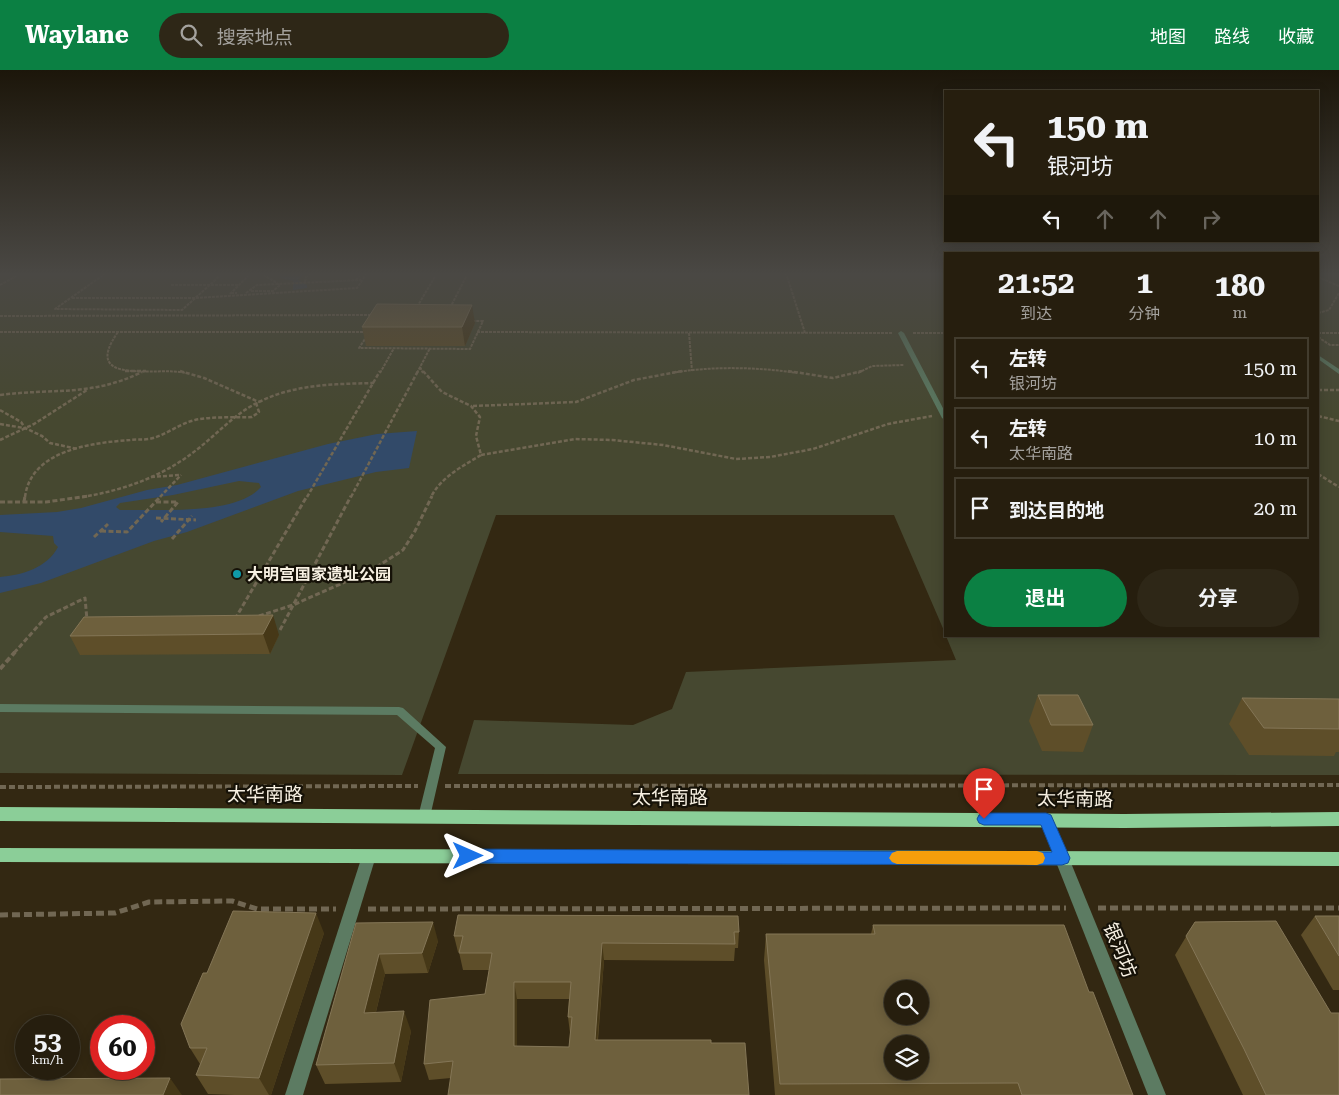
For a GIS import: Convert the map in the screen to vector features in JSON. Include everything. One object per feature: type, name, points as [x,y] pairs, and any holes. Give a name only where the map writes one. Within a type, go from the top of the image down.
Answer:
[{"type":"main road","name":"太华南路","points":[[0,814],[1134,821],[1339,819]]},
{"type":"main road","points":[[0,855],[1339,859]]},
{"type":"street","name":"银河坊","points":[[1046,819],[1156,1095]]},
{"type":"street","points":[[294,1095],[369,856]]},
{"type":"lane","points":[[901,333],[944,417]]},
{"type":"lane","points":[[1319,358],[1339,372]]},
{"type":"lane","points":[[0,708],[399,711],[441,747],[424,817]]},
{"type":"path","points":[[0,332],[370,332],[359,348],[470,349],[483,321],[464,321]]},
{"type":"path","points":[[800,321],[804,334]]},
{"type":"path","points":[[118,332],[109,344],[106,354],[108,362],[116,368],[129,372],[167,370],[185,372],[212,380],[258,402]]},
{"type":"path","points":[[477,332],[944,333]]},
{"type":"path","points":[[689,333],[692,371]]},
{"type":"path","points":[[1319,335],[1339,333]]},
{"type":"path","points":[[1319,336],[1330,345],[1339,345]]},
{"type":"path","points":[[241,622],[232,625],[394,348]]},
{"type":"path","points":[[280,630],[430,348]]},
{"type":"path","points":[[420,367],[427,380],[450,397],[473,406],[576,402],[634,380],[692,371],[772,370],[833,378],[861,372],[872,366],[917,365]]},
{"type":"path","points":[[0,396],[26,392],[87,390],[126,380],[143,372]]},
{"type":"path","points":[[0,502],[50,502],[119,489],[179,463],[258,402],[290,391],[374,383]]},
{"type":"path","points":[[0,440],[25,428],[87,390]]},
{"type":"path","points":[[1319,390],[1339,390]]},
{"type":"path","points":[[24,502],[24,490],[30,477],[38,467],[52,458],[100,444],[149,439],[165,435],[194,420],[252,417],[259,412],[258,402]]},
{"type":"path","points":[[473,406],[480,417],[476,436],[482,455]]},
{"type":"path","points":[[0,410],[21,422],[25,428]]},
{"type":"path","points":[[1319,416],[1339,421]]},
{"type":"path","points":[[258,617],[293,606],[372,570],[403,550],[436,486],[458,469],[482,455],[576,439],[612,440],[663,446],[736,459],[813,449],[888,424],[944,417]]},
{"type":"path","points":[[0,424],[25,428],[42,436],[50,443],[80,449]]},
{"type":"path","points":[[101,531],[126,532],[181,475],[149,477]]},
{"type":"path","points":[[1319,475],[1339,487]]},
{"type":"path","points":[[155,502],[178,502],[163,520]]},
{"type":"path","points":[[172,539],[192,516]]},
{"type":"path","points":[[156,518],[163,520],[196,520]]},
{"type":"path","points":[[94,537],[108,524]]},
{"type":"path","points":[[0,668],[46,617],[85,598],[87,627]]},
{"type":"path","points":[[0,787],[1339,785]]},
{"type":"path","points":[[0,915],[116,913],[149,902],[232,901],[257,909],[1339,908]]},
{"type":"green space","name":"大明宫国家遗址公园","points":[[0,321],[944,321],[944,631],[894,515],[496,515],[402,775],[0,773]]},
{"type":"green space","points":[[1319,321],[1339,321],[1339,775],[458,774],[474,720],[633,725],[672,709],[686,672],[956,660],[946,637],[1319,637]]},
{"type":"water","points":[[417,431],[409,468],[376,472],[298,491],[41,583],[0,593],[0,577],[25,572],[41,565],[58,547],[54,543],[53,536],[0,532],[0,515],[57,512],[81,508],[147,490],[177,485],[328,444],[377,434]],"holes":[[[239,481],[259,483],[261,487],[249,496],[233,503],[215,507],[174,510],[120,510],[116,507],[120,503],[173,495]]]},
{"type":"building","points":[[366,321],[465,321],[462,327],[362,327]]},
{"type":"building","points":[[273,615],[263,634],[70,636],[84,617]]},
{"type":"building","points":[[1038,695],[1078,695],[1093,725],[1051,725]]},
{"type":"building","points":[[1242,698],[1339,699],[1339,729],[1264,728]]},
{"type":"building","points":[[233,911],[316,913],[259,1078],[196,1075],[207,1048],[190,1048],[181,1024],[203,973],[207,973]]},
{"type":"building","points":[[458,915],[738,916],[739,932],[734,932],[735,944],[602,943],[595,1040],[711,1040],[711,1043],[745,1043],[749,1095],[448,1095],[453,1061],[424,1064],[430,1000],[485,994],[492,953],[459,953],[463,936],[454,936]],"holes":[[[514,982],[571,982],[568,1017],[572,1017],[569,1047],[514,1046]]]},
{"type":"building","points":[[1315,916],[1339,916],[1339,956]]},
{"type":"building","points":[[1276,921],[1331,1013],[1339,1013],[1339,1095],[1266,1095],[1186,936],[1195,922]]},
{"type":"building","points":[[433,922],[422,953],[379,954],[364,1013],[404,1011],[394,1063],[316,1065],[356,923]]},
{"type":"building","points":[[873,925],[1064,925],[1089,992],[1093,992],[1133,1095],[1022,1095],[1018,1083],[780,1084],[766,934],[875,934]]},
{"type":"building","points":[[155,1078],[170,1078],[163,1095],[0,1095],[0,1079],[155,1080]]},
{"type":"slow traffic","points":[[897,858],[1037,858]]},
{"type":"place","name":"大明宫国家遗址公园","points":[[237,574]]},
{"type":"route","points":[[468,856],[1062,858],[1046,819],[984,819]]}]
